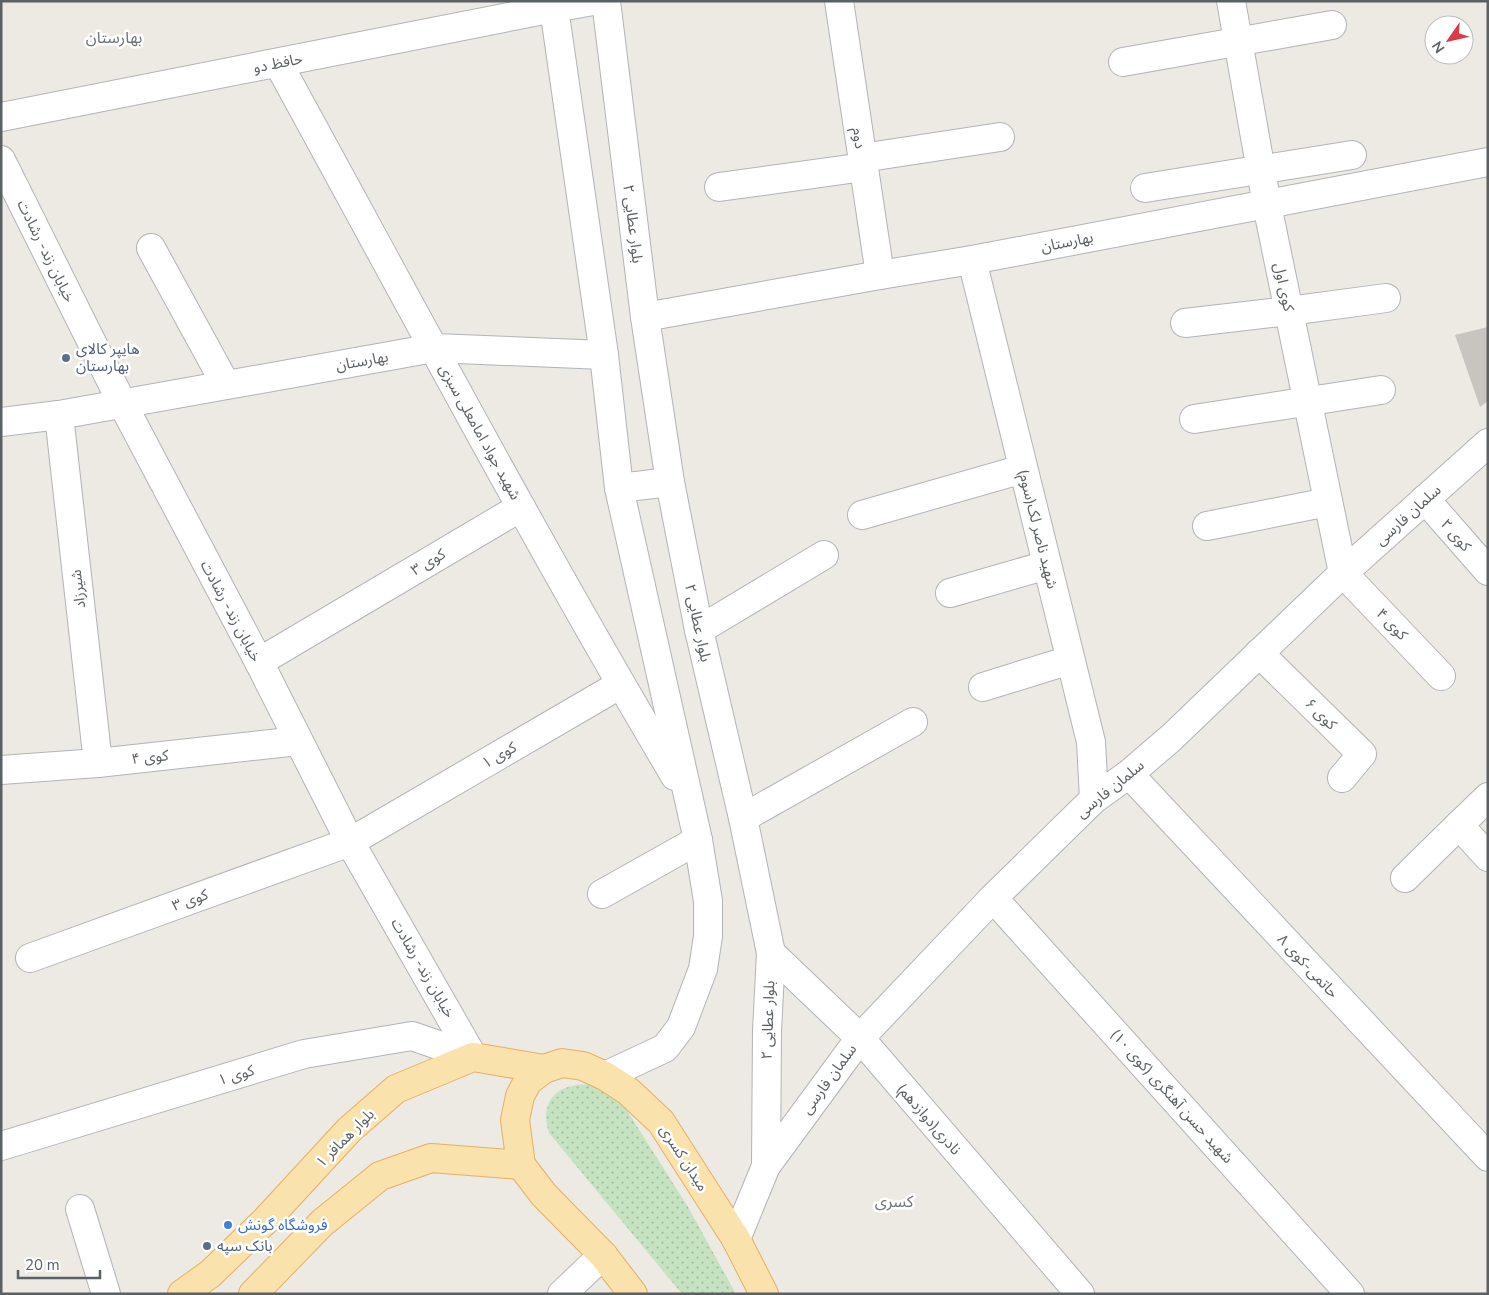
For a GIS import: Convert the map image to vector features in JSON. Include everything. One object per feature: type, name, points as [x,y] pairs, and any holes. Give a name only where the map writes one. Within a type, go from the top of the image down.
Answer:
[{"type":"main road","points":[[473,1057],[544,1069]]},
{"type":"main road","name":"بلوار همافر ۱","points":[[182,1294],[210,1274],[266,1220],[349,1130],[396,1089],[473,1057]]},
{"type":"main road","name":"میدان کسری","points":[[544,1069],[562,1064],[583,1066],[605,1076],[628,1091],[661,1122],[736,1239],[764,1290]]},
{"type":"main road","points":[[544,1069],[528,1081],[520,1096],[515,1120],[522,1165],[544,1195],[602,1255],[633,1294]]},
{"type":"main road","points":[[253,1294],[322,1223],[380,1176],[431,1158],[522,1165]]},
{"type":"street","name":"حافظ دو","points":[[1,117],[278,63],[554,4],[593,1]]},
{"type":"street","name":"بلوار عطایی ۲","points":[[606,1],[645,317],[670,482],[699,630],[743,818],[771,953],[767,1030],[766,1166],[736,1239]]},
{"type":"street","name":"دوم","points":[[838,1],[880,275]]},
{"type":"street","name":"کوی اول","points":[[1231,1],[1267,205],[1342,573]]},
{"type":"street","points":[[554,4],[604,355],[619,488],[698,840],[708,901],[708,936],[703,969],[681,1027],[665,1048],[605,1076]]},
{"type":"street","points":[[1123,62],[1332,25]]},
{"type":"street","name":"شهید جواد امامعلی سبزی","points":[[278,63],[521,507],[621,684],[688,796]]},
{"type":"street","points":[[719,187],[1000,137]]},
{"type":"street","points":[[1145,188],[1352,155]]},
{"type":"street","name":"خیابان زند- رشادت","points":[[1,160],[122,404],[258,662],[350,842],[473,1057]]},
{"type":"street","name":"بهارستان","points":[[645,317],[972,260],[1488,162]]},
{"type":"street","points":[[151,248],[226,384]]},
{"type":"street","name":"شهید ناصر لک(سوم)","points":[[972,260],[1091,742],[1094,798]]},
{"type":"street","points":[[1185,323],[1386,298]]},
{"type":"street","name":"بهارستان","points":[[1,422],[58,415],[434,348],[604,355]]},
{"type":"street","points":[[1194,419],[1381,390]]},
{"type":"street","name":"شیرزاد","points":[[58,415],[98,763]]},
{"type":"street","name":"سلمان فارسی","points":[[766,1166],[860,1038],[993,898],[1094,798],[1129,774],[1171,738],[1342,573],[1488,443]]},
{"type":"street","points":[[862,515],[1023,469]]},
{"type":"street","points":[[619,488],[670,482]]},
{"type":"street","name":"کوی ۲","points":[[1425,499],[1488,570]]},
{"type":"street","points":[[1207,526],[1328,502]]},
{"type":"street","name":"کوی ۳","points":[[258,662],[521,507]]},
{"type":"street","points":[[699,630],[824,555]]},
{"type":"street","points":[[950,593],[1046,565]]},
{"type":"street","name":"کوی ۴","points":[[1342,573],[1442,676]]},
{"type":"street","name":"کوی ۶","points":[[1258,653],[1362,754],[1342,778]]},
{"type":"street","points":[[983,687],[1070,660]]},
{"type":"street","name":"کوی ۱","points":[[350,842],[621,684]]},
{"type":"street","points":[[743,818],[913,722]]},
{"type":"street","name":"کوی ۴","points":[[1,770],[98,763],[298,741]]},
{"type":"street","name":"حاتمی-کوی ۸","points":[[1129,774],[1488,1158]]},
{"type":"street","points":[[1405,878],[1488,797]]},
{"type":"street","points":[[1459,824],[1488,857]]},
{"type":"street","points":[[602,894],[698,840]]},
{"type":"street","name":"کوی ۳","points":[[30,958],[350,842]]},
{"type":"street","name":"شهید حسن آهنگری (کوی ۱۰)","points":[[993,898],[1350,1294]]},
{"type":"street","name":"نادری(دوازدهم)","points":[[771,953],[860,1038],[1080,1294]]},
{"type":"street","name":"کوی ۱","points":[[1,1146],[304,1054],[412,1036],[473,1057]]},
{"type":"street","points":[[80,1209],[106,1294]]},
{"type":"street","points":[[562,1294],[602,1255]]},
{"type":"green space","points":[[588,1084],[609,1094],[626,1109],[688,1207],[736,1294],[682,1294],[549,1133],[546,1118],[552,1098],[557,1092],[564,1089]]},
{"type":"building","points":[[1488,327],[1488,401],[1480,407],[1455,335]]},
{"type":"place","name":"هایپر کالای بهارستان","points":[[66,358]]},
{"type":"place","name":"فروشگاه گونش","points":[[228,1225]]},
{"type":"place","name":"بانک سپه","points":[[207,1246]]},
{"type":"district","name":"بهارستان","points":[[114,37]]},
{"type":"district","name":"کسری","points":[[894,1201]]}]
